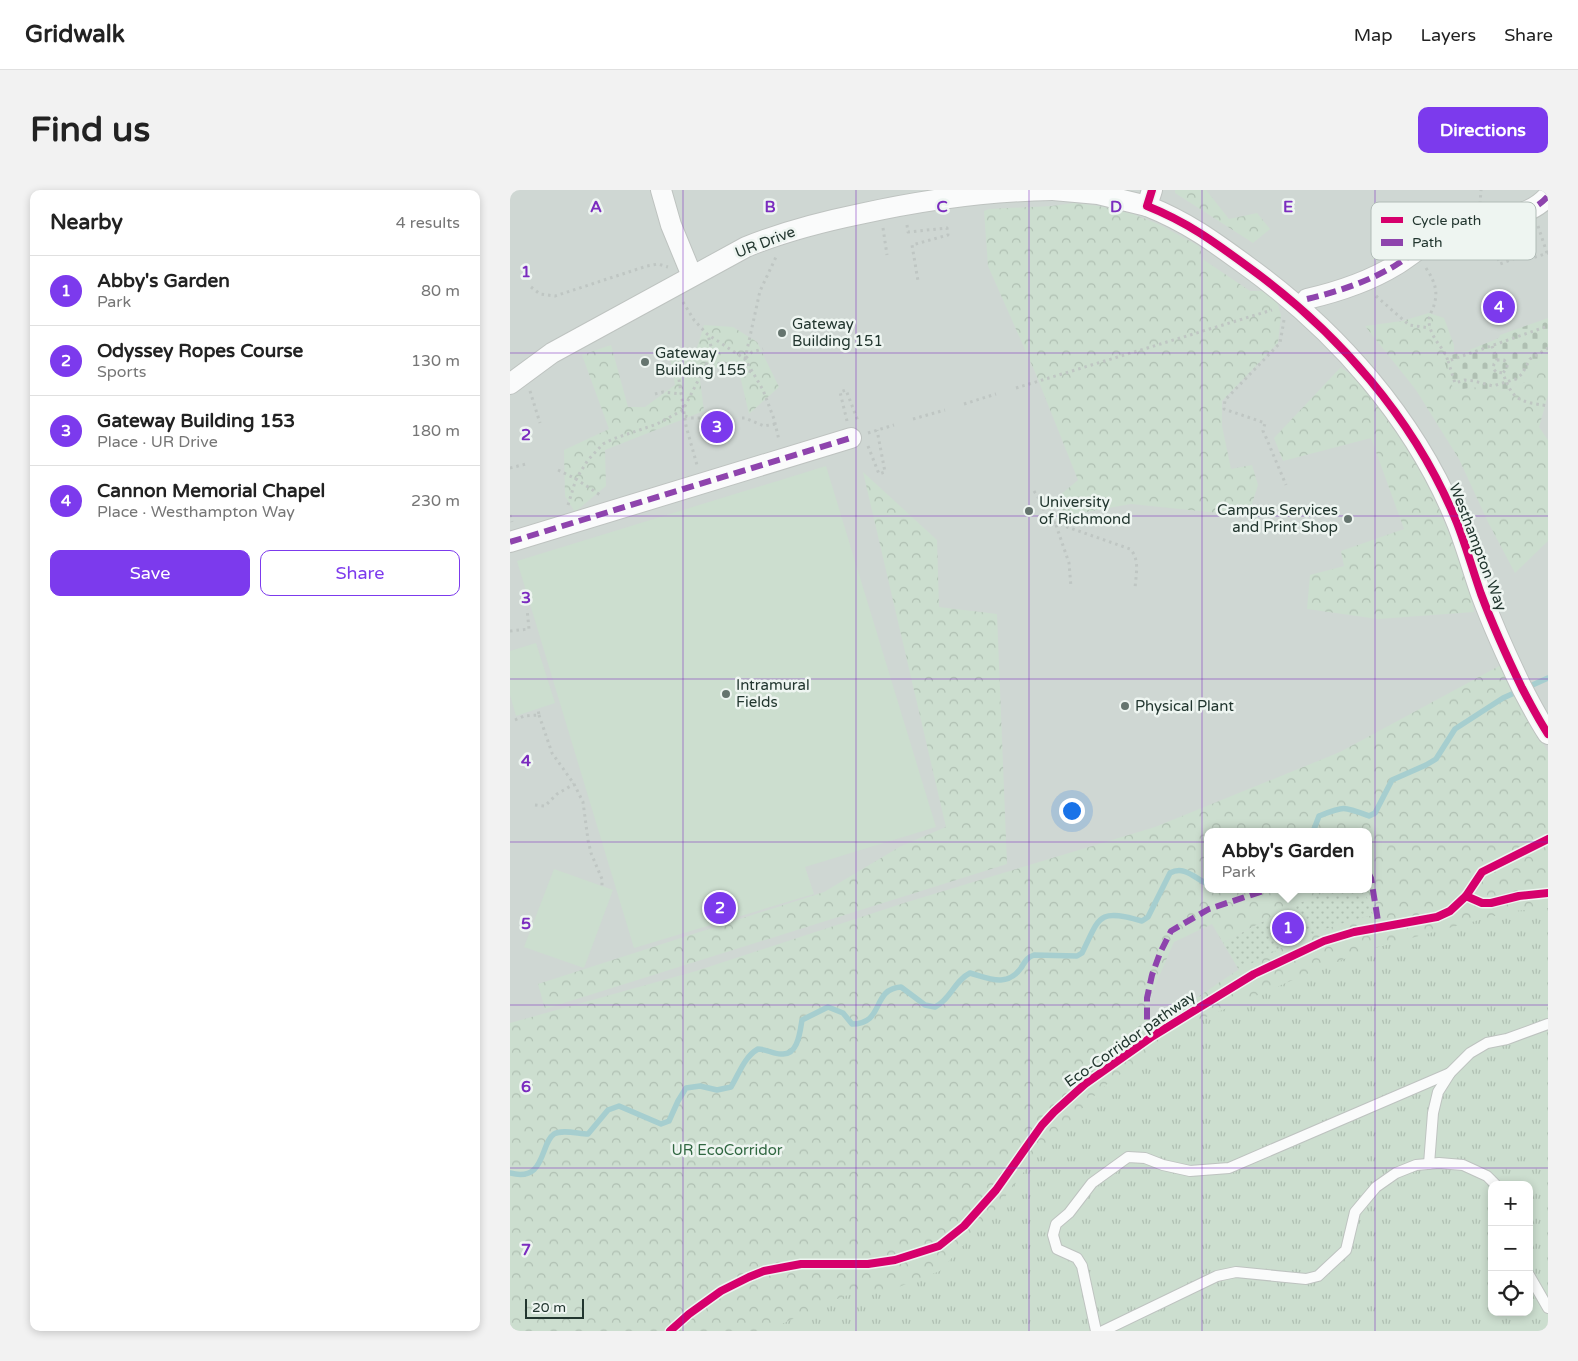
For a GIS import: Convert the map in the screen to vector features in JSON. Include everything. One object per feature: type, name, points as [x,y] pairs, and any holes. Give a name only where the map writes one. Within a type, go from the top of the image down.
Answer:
[{"type":"street","points":[[661,190],[671,224],[692,276]]},
{"type":"street","name":"UR Drive","points":[[510,384],[552,353],[746,247],[772,236],[831,220],[938,198],[1018,190],[1053,190],[1150,198]]},
{"type":"street","points":[[1536,206],[1548,196]]},
{"type":"street","name":"Westhampton Way","points":[[1150,198],[1171,216],[1203,234],[1281,290],[1330,335],[1357,365],[1399,418],[1417,446],[1446,499],[1457,524],[1481,595],[1511,665],[1548,734]]},
{"type":"street","points":[[1307,299],[1361,282],[1403,260]]},
{"type":"street","points":[[510,542],[851,438]]},
{"type":"lane","points":[[1429,1164],[1432,1113],[1438,1092],[1450,1073],[1470,1053],[1487,1043],[1507,1039],[1548,1024]]},
{"type":"lane","points":[[1096,1331],[1082,1266],[1077,1258],[1057,1249],[1053,1235],[1056,1224],[1069,1213],[1092,1184],[1128,1157],[1145,1158],[1163,1165],[1190,1171],[1229,1168],[1450,1073]]},
{"type":"lane","points":[[1103,1331],[1216,1276],[1236,1272],[1306,1279],[1318,1276],[1346,1250],[1356,1212],[1376,1187],[1403,1170],[1416,1165],[1463,1165],[1487,1176],[1492,1181]]},
{"type":"lane","points":[[1533,1282],[1548,1308]]},
{"type":"path","points":[[1536,220],[1548,253],[1536,257]]},
{"type":"path","points":[[907,225],[908,232],[947,228],[948,235],[912,245],[918,281]]},
{"type":"path","points":[[882,228],[888,255]]},
{"type":"path","points":[[745,359],[760,292],[776,258],[773,250]]},
{"type":"path","points":[[1420,260],[1432,278],[1436,289],[1434,304],[1428,320],[1430,328],[1433,337],[1446,356],[1455,383],[1465,380],[1493,386],[1506,382],[1522,374],[1530,359],[1548,348]]},
{"type":"path","points":[[1499,260],[1500,264],[1512,260]]},
{"type":"path","points":[[531,288],[540,294],[556,296],[647,266],[664,265]]},
{"type":"path","points":[[1361,282],[1409,325],[1430,328]]},
{"type":"path","points":[[681,300],[694,320],[707,334],[745,359],[763,390],[779,441]]},
{"type":"path","points":[[1016,388],[1280,308]]},
{"type":"path","points":[[1284,315],[1280,343],[1225,400],[1224,409],[1265,423],[1263,431],[1286,485]]},
{"type":"path","points":[[1448,362],[1548,326]]},
{"type":"path","points":[[570,524],[568,505],[576,479],[588,460],[603,444],[657,424],[683,410],[712,350],[707,334]]},
{"type":"path","points":[[1492,346],[1497,360]]},
{"type":"path","points":[[745,359],[752,352],[763,349]]},
{"type":"path","points":[[1497,360],[1504,360],[1507,364],[1507,368],[1503,373]]},
{"type":"path","points":[[1497,360],[1493,368],[1496,372],[1503,373]]},
{"type":"path","points":[[670,368],[678,372],[724,363],[752,372]]},
{"type":"path","points":[[678,372],[683,410],[703,484]]},
{"type":"path","points":[[1503,373],[1513,396],[1530,404],[1548,406]]},
{"type":"path","points":[[529,390],[540,422]]},
{"type":"path","points":[[656,394],[663,392],[681,394]]},
{"type":"path","points":[[964,404],[996,394]]},
{"type":"path","points":[[914,419],[945,410]]},
{"type":"path","points":[[685,416],[691,418],[713,418]]},
{"type":"path","points":[[742,418],[764,426],[775,424]]},
{"type":"path","points":[[874,431],[894,425]]},
{"type":"path","points":[[510,468],[526,464]]},
{"type":"path","points":[[558,470],[576,479],[619,508]]},
{"type":"path","points":[[1034,491],[1042,503],[1046,518],[1056,524],[1130,550],[1135,554],[1137,562],[1135,588]]},
{"type":"path","points":[[1056,524],[1069,563],[1071,587]]},
{"type":"path","points":[[510,631],[529,629],[527,609]]},
{"type":"path","points":[[538,709],[552,753],[574,784],[583,802],[588,840],[591,853],[602,878],[602,888]]},
{"type":"path","points":[[515,720],[524,716],[539,715]]},
{"type":"path","points":[[535,805],[545,806],[557,794],[574,784]]},
{"type":"shaded area","name":"University of Richmond","points":[[510,190],[1548,190],[1548,898],[1167,1022],[510,1331]]},
{"type":"green space","points":[[1175,190],[1206,190],[1229,219],[1257,213],[1270,229],[1253,243],[1175,193]]},
{"type":"green space","points":[[1074,203],[1099,206],[1133,214],[1158,224],[1199,246],[1204,260],[1250,291],[1264,291],[1277,302],[1281,315],[1278,343],[1222,401],[1222,426],[1231,469],[1252,465],[1258,485],[1248,516],[1131,504],[1064,516],[1059,496],[1078,480],[1035,372],[988,266],[984,211],[989,209]]},
{"type":"green space","points":[[1429,313],[1444,318],[1454,345],[1454,353],[1446,356],[1454,391],[1474,387],[1496,392],[1516,387],[1531,375],[1537,363],[1548,357],[1548,395],[1539,427],[1548,440],[1548,541],[1515,573],[1488,522],[1459,459],[1416,390],[1365,326],[1402,321]]},
{"type":"green space","points":[[1548,318],[1548,357],[1537,363],[1525,382],[1516,387],[1496,392],[1474,387],[1454,391],[1443,357],[1467,351],[1499,338],[1500,335]]},
{"type":"green space","points":[[704,325],[733,327],[757,342],[779,387],[749,414],[737,363],[699,372],[704,411],[605,450],[606,486],[575,512],[565,496],[564,450],[609,429],[582,355],[611,345],[628,407],[645,407],[675,385],[670,357],[697,348]]},
{"type":"green space","points":[[1341,367],[1373,393],[1423,472],[1469,580],[1474,612],[1378,619],[1307,609],[1310,575],[1344,566],[1341,551],[1404,529],[1371,438],[1283,461],[1274,438]]},
{"type":"green space","name":"Intramural Fields","points":[[826,466],[936,827],[805,867],[814,894],[634,948],[517,561]]},
{"type":"green space","points":[[863,472],[937,540],[939,607],[997,614],[1007,864],[545,1009],[538,984],[824,892],[901,846],[946,827]]},
{"type":"green space","points":[[536,643],[555,703],[516,716],[510,695],[510,651]]},
{"type":"green space","name":"UR EcoCorridor","points":[[1501,665],[1517,701],[1548,752],[1548,908],[1514,911],[1364,951],[1187,1025],[1102,1088],[1036,1156],[995,1210],[940,1271],[896,1288],[844,1296],[766,1331],[510,1331],[510,1023],[696,971],[904,903],[1155,827],[1340,752]],"holes":[[[1204,828],[1372,828],[1372,893],[1365,893],[1373,915],[1355,919],[1303,937],[1270,952],[1238,970],[1151,1027],[1148,1002],[1174,942],[1212,924],[1223,943],[1292,907],[1325,893],[1204,893]]]},
{"type":"green space","points":[[554,869],[613,890],[584,968],[524,947]]},
{"type":"green space","points":[[1325,893],[1365,893],[1373,915],[1337,925],[1304,938],[1239,970],[1223,943],[1292,907]]},
{"type":"green space","points":[[1548,898],[1548,1331],[700,1331],[1103,1066],[1280,973]]},
{"type":"waterway","points":[[1314,828],[1319,816],[1334,810],[1354,810],[1369,816],[1375,813],[1392,780],[1436,759],[1455,729],[1503,698],[1548,678]]},
{"type":"waterway","points":[[510,1173],[522,1175],[536,1167],[546,1145],[554,1134],[566,1132],[588,1134],[608,1110],[619,1106],[661,1124],[669,1121],[686,1088],[700,1086],[717,1090],[731,1087],[745,1061],[753,1052],[758,1049],[787,1054],[795,1047],[802,1020],[828,1007],[843,1013],[852,1024],[862,1022],[869,1019],[874,1013],[885,994],[892,989],[901,987],[925,1005],[935,1007],[970,973],[997,980],[1010,978],[1016,974],[1027,959],[1034,955],[1077,956],[1082,953],[1097,924],[1108,916],[1116,915],[1142,921],[1148,917],[1170,873],[1175,871],[1185,872],[1204,882]]},
{"type":"marked path","points":[[1536,206],[1548,196]]},
{"type":"marked path","points":[[1307,299],[1364,281],[1386,271],[1403,260]]},
{"type":"marked path","points":[[510,542],[851,438]]},
{"type":"marked path","points":[[1372,884],[1379,927]]},
{"type":"marked path","points":[[1153,1036],[1147,1024],[1147,998],[1152,975],[1171,931],[1209,909],[1257,893]]},
{"type":"cycle path","points":[[1152,190],[1147,206],[1199,233],[1280,291],[1342,348],[1396,413],[1440,485],[1457,523],[1481,594],[1500,641],[1522,688],[1548,734]]},
{"type":"cycle path","points":[[1466,896],[1482,872],[1548,839]]},
{"type":"cycle path","name":"Eco-Corridor pathway","points":[[670,1331],[689,1314],[721,1291],[764,1271],[801,1264],[868,1264],[895,1260],[939,1246],[964,1226],[996,1190],[1042,1125],[1085,1084],[1153,1036],[1254,974],[1324,941],[1354,932],[1437,917],[1450,911],[1466,896],[1482,903],[1491,903],[1519,896],[1548,893]]},
{"type":"place","name":"Cannon Memorial Chapel","points":[[1499,307]]},
{"type":"place","name":"Gateway Building 151","points":[[782,333]]},
{"type":"place","name":"Gateway Building 155","points":[[645,362]]},
{"type":"place","name":"Gateway Building 153","points":[[717,427]]},
{"type":"place","name":"University of Richmond","points":[[1029,511]]},
{"type":"place","name":"Campus Services and Print Shop","points":[[1348,519]]},
{"type":"place","name":"Intramural Fields","points":[[726,694]]},
{"type":"place","name":"Physical Plant","points":[[1125,706]]},
{"type":"place","name":"Odyssey Ropes Course","points":[[720,908]]},
{"type":"place","name":"Abby's Garden","points":[[1288,928]]}]
